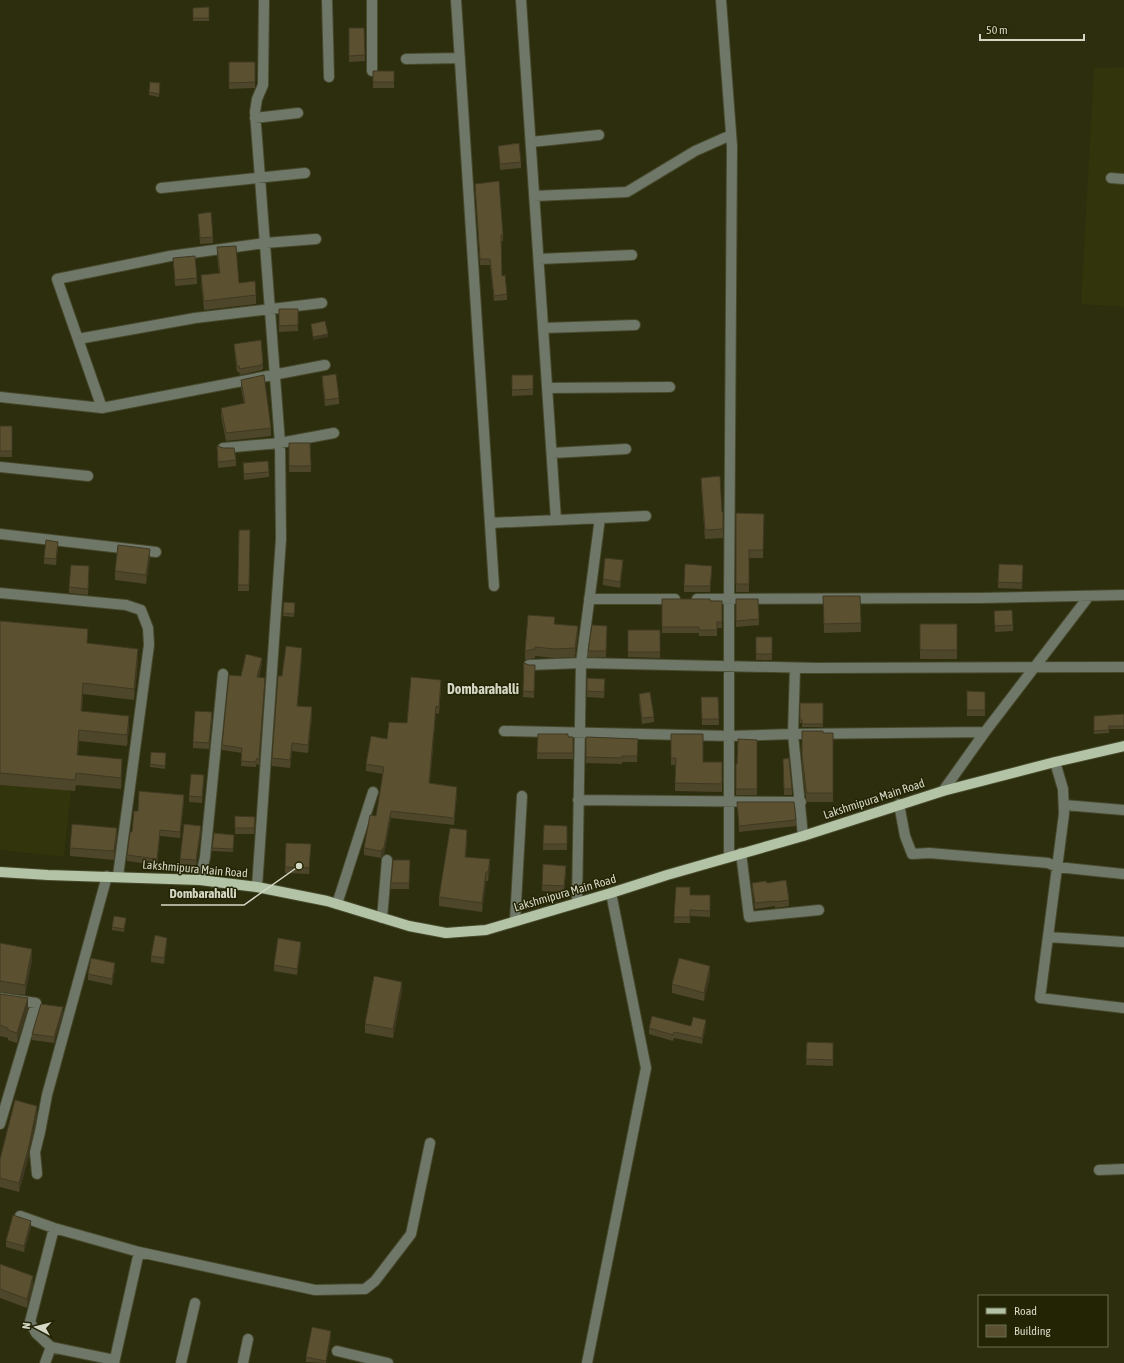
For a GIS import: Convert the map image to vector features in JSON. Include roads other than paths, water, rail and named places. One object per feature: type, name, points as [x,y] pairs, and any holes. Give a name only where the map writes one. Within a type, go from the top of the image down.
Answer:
[{"type":"main road","name":"Lakshmipura Main Road","points":[[0,872],[200,880],[257,887],[327,901],[409,926],[446,933],[486,930],[611,894],[667,875],[741,853],[803,836],[943,790],[1124,746]]},
{"type":"street","points":[[257,887],[281,539],[280,443],[255,118],[257,99],[263,85],[264,0]]},
{"type":"street","points":[[327,0],[329,77]]},
{"type":"street","points":[[372,0],[372,71]]},
{"type":"street","points":[[456,0],[494,586]]},
{"type":"street","points":[[521,0],[556,520]]},
{"type":"street","points":[[721,0],[731,135],[729,857]]},
{"type":"street","points":[[406,60],[460,58]]},
{"type":"street","points":[[255,118],[298,113]]},
{"type":"street","points":[[531,142],[599,134]]},
{"type":"street","points":[[534,196],[627,192],[695,151],[731,135]]},
{"type":"street","points":[[161,188],[305,173]]},
{"type":"street","points":[[1111,178],[1124,179]]},
{"type":"street","points":[[102,408],[57,279],[170,256],[265,243],[316,239]]},
{"type":"street","points":[[539,259],[632,255]]},
{"type":"street","points":[[78,339],[195,318],[322,303]]},
{"type":"street","points":[[543,328],[635,325]]},
{"type":"street","points":[[0,397],[102,408],[325,365]]},
{"type":"street","points":[[547,388],[670,387]]},
{"type":"street","points":[[222,448],[280,443],[334,432]]},
{"type":"street","points":[[552,453],[626,449]]},
{"type":"street","points":[[0,467],[88,476]]},
{"type":"street","points":[[490,523],[646,516]]},
{"type":"street","points":[[577,904],[581,663],[600,518]]},
{"type":"street","points":[[0,534],[156,552]]},
{"type":"street","points":[[0,593],[126,605],[140,610],[148,628],[149,645],[118,876]]},
{"type":"street","points":[[589,599],[1124,595]]},
{"type":"street","points":[[943,790],[1033,668],[1089,596]]},
{"type":"street","points":[[529,665],[581,663],[795,668],[1124,667]]},
{"type":"street","points":[[795,668],[793,734],[801,802],[803,836]]},
{"type":"street","points":[[200,880],[205,857],[223,674]]},
{"type":"street","points":[[504,731],[579,731],[730,736],[985,732]]},
{"type":"street","points":[[1055,762],[1064,789],[1064,814],[1040,998],[1124,1008]]},
{"type":"street","points":[[338,904],[373,792]]},
{"type":"street","points":[[515,921],[522,796]]},
{"type":"street","points":[[578,800],[801,802]]},
{"type":"street","points":[[899,804],[905,836],[912,854],[928,853],[1048,863],[1057,867],[1124,874]]},
{"type":"street","points":[[1064,804],[1124,810]]},
{"type":"street","points":[[741,853],[749,917],[819,910]]},
{"type":"street","points":[[382,918],[386,860]]},
{"type":"street","points":[[37,1174],[35,1152],[47,1096],[107,876]]},
{"type":"street","points":[[587,1363],[646,1068],[611,894]]},
{"type":"street","points":[[1048,937],[1124,942]]},
{"type":"street","points":[[0,998],[36,1003],[0,1124]]},
{"type":"street","points":[[20,1216],[54,1228],[139,1252],[315,1290],[365,1289],[375,1280],[411,1234],[430,1143]]},
{"type":"street","points":[[1099,1170],[1124,1169]]},
{"type":"street","points":[[54,1228],[30,1322],[36,1333],[51,1347],[114,1362],[139,1252]]},
{"type":"street","points":[[181,1363],[195,1303]]},
{"type":"street","points":[[243,1363],[248,1339]]},
{"type":"street","points":[[45,1363],[51,1347]]},
{"type":"street","points":[[337,1351],[388,1363]]},
{"type":"place","name":"Dombarahalli","points":[[299,866]]},
{"type":"district","name":"Dombarahalli","points":[[483,689]]}]
